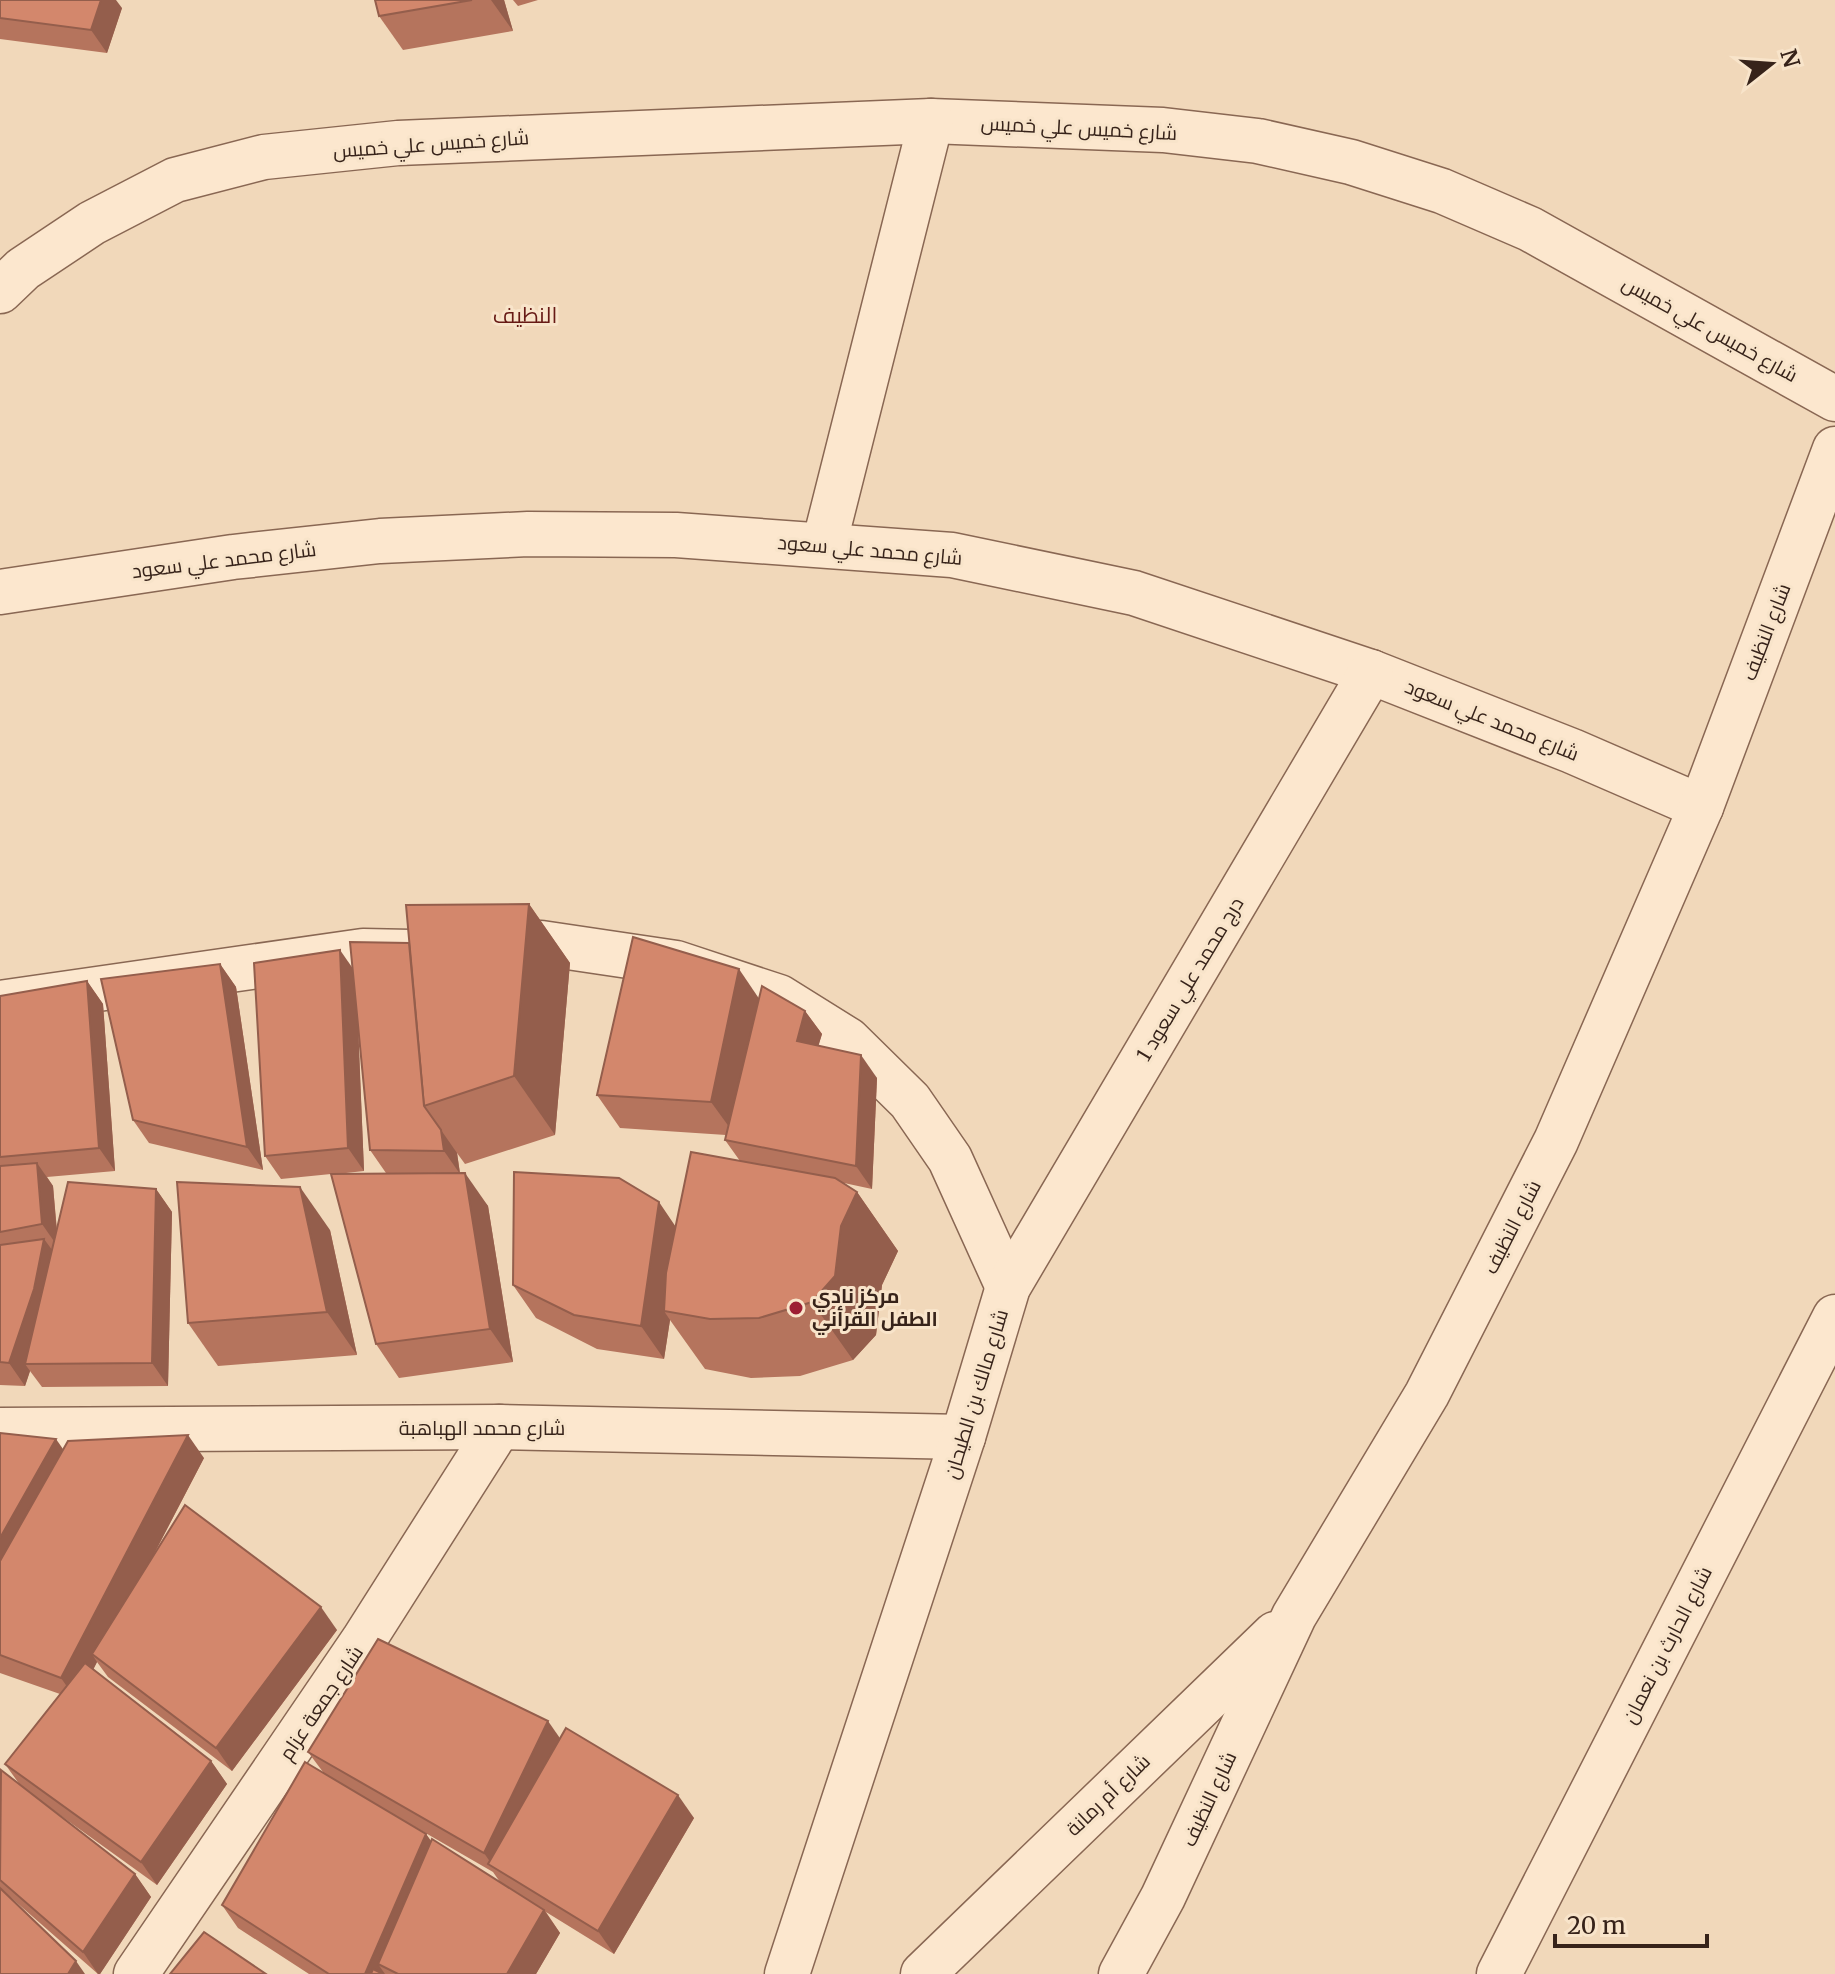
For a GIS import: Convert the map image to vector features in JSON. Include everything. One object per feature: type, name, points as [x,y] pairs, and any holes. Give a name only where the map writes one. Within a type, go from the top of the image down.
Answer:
[{"type":"street","name":"شارع خميس علي خميس","points":[[0,291],[23,269],[92,223],[175,180],[264,157],[398,143],[931,121],[1163,130],[1258,141],[1351,162],[1442,191],[1530,229],[1835,399]]},
{"type":"street","points":[[824,545],[931,121]]},
{"type":"street","name":"شارع النظيف","points":[[1121,1974],[1163,1897],[1294,1616],[1427,1394],[1556,1141],[1701,807],[1835,449]]},
{"type":"street","name":"شارع محمد علي سعود","points":[[0,592],[233,557],[380,541],[557,534],[676,535],[952,555],[1134,593],[1371,672],[1572,751],[1701,807]]},
{"type":"street","name":"درج محمد علي سعود 1","points":[[1008,1287],[1371,672]]},
{"type":"street","name":"شارع مالك بن الطيحان","points":[[0,1003],[363,951],[394,953],[541,943],[676,963],[779,997],[848,1040],[910,1101],[950,1159],[1008,1287],[963,1437],[787,1974]]},
{"type":"street","name":"شارع الحارث بن نعمان","points":[[1499,1974],[1835,1317]]},
{"type":"street","name":"شارع محمد الهباهبة","points":[[0,1430],[499,1427],[963,1437]]},
{"type":"street","name":"شارع جمعة عزام","points":[[136,1974],[363,1641],[499,1427]]},
{"type":"street","name":"شارع أم رمانة","points":[[923,1974],[1294,1616]]},
{"type":"building","points":[[0,0],[101,0],[91,30],[0,18]]},
{"type":"building","points":[[375,0],[472,0],[379,16]]},
{"type":"building","points":[[529,904],[514,1076],[424,1106],[406,905]]},
{"type":"building","points":[[633,937],[739,969],[711,1102],[597,1095]]},
{"type":"building","points":[[350,942],[409,943],[424,1106],[441,1130],[444,1151],[370,1150]]},
{"type":"building","points":[[340,950],[348,1148],[265,1156],[254,963]]},
{"type":"building","points":[[220,964],[247,1147],[133,1120],[101,979]]},
{"type":"building","points":[[87,981],[99,1148],[0,1157],[0,996]]},
{"type":"building","points":[[762,986],[805,1011],[797,1041],[861,1055],[856,1166],[725,1140]]},
{"type":"building","points":[[691,1152],[835,1178],[857,1192],[841,1226],[835,1276],[812,1302],[759,1318],[710,1319],[664,1311],[666,1273]]},
{"type":"building","points":[[37,1163],[42,1224],[0,1232],[0,1166]]},
{"type":"building","points":[[514,1172],[619,1178],[659,1202],[641,1326],[574,1315],[513,1285]]},
{"type":"building","points":[[465,1173],[490,1329],[376,1344],[331,1174]]},
{"type":"building","points":[[68,1182],[156,1189],[152,1363],[25,1364]]},
{"type":"building","points":[[177,1182],[300,1187],[327,1312],[188,1323]]},
{"type":"building","points":[[44,1239],[34,1289],[9,1363],[0,1362],[0,1245]]},
{"type":"building","points":[[0,1433],[56,1439],[0,1538]]},
{"type":"building","points":[[188,1435],[61,1678],[0,1655],[0,1561],[68,1441]]},
{"type":"building","points":[[185,1505],[321,1607],[216,1748],[92,1654]]},
{"type":"building","points":[[378,1639],[548,1721],[484,1853],[308,1752]]},
{"type":"building","points":[[85,1663],[211,1761],[141,1862],[5,1764]]},
{"type":"building","points":[[566,1728],[678,1795],[598,1931],[488,1864]]},
{"type":"building","points":[[305,1762],[426,1834],[365,1974],[329,1974],[222,1905]]},
{"type":"building","points":[[1,1770],[135,1874],[83,1952],[0,1880]]},
{"type":"building","points":[[432,1839],[544,1910],[507,1974],[398,1974],[378,1964]]},
{"type":"building","points":[[0,1888],[76,1961],[68,1974],[0,1974]]},
{"type":"building","points":[[204,1932],[266,1974],[170,1974]]},
{"type":"place","name":"مركز نادي الطفل القرأني","points":[[796,1308]]},
{"type":"district","name":"النظيف","points":[[525,315]]}]
